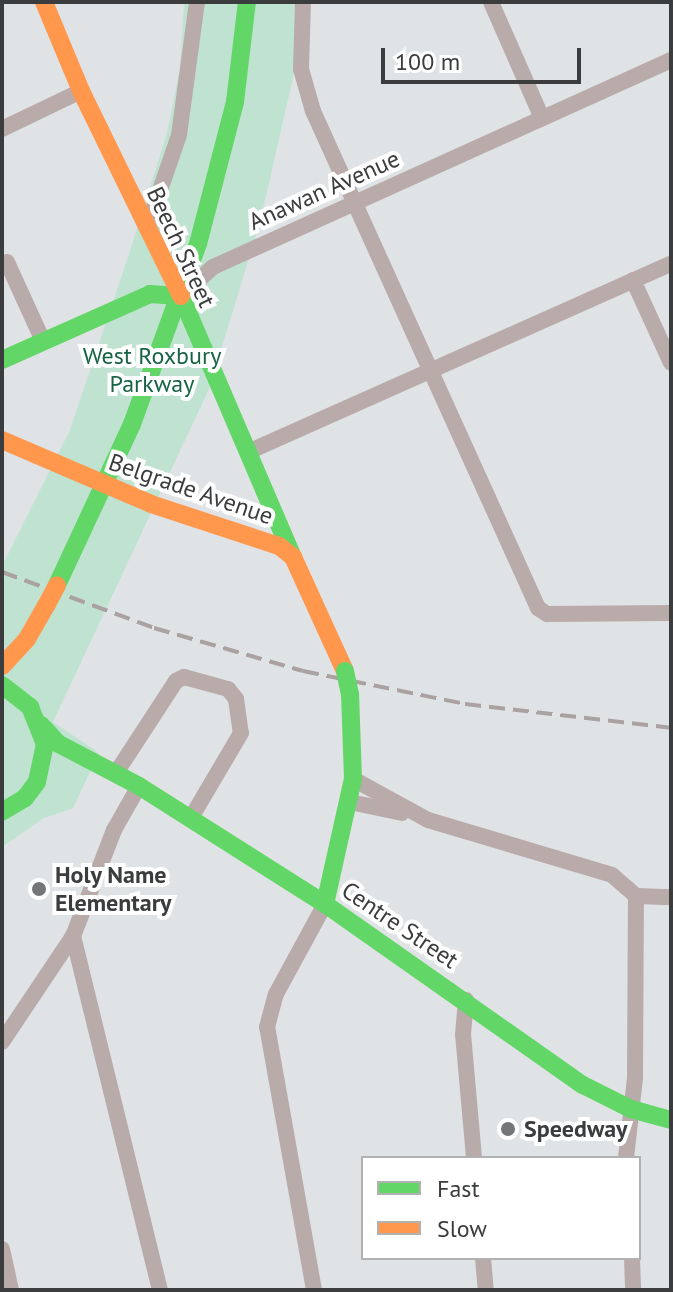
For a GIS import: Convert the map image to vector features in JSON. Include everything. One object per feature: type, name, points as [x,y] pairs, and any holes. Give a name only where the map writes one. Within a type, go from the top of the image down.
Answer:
[{"type":"main road","name":"Beech Street","points":[[44,2],[81,91],[181,296],[293,557]]},
{"type":"main road","points":[[2,666],[27,639],[57,585],[105,485],[181,296],[229,131],[247,2]]},
{"type":"main road","points":[[2,360],[150,294],[181,296]]},
{"type":"main road","name":"Belgrade Avenue","points":[[2,440],[170,511],[261,537],[293,557]]},
{"type":"main road","points":[[293,557],[345,671],[350,694],[353,779],[325,904]]},
{"type":"main road","points":[[27,639],[22,671],[30,707],[41,725],[43,763],[31,790]]},
{"type":"main road","points":[[2,685],[30,707]]},
{"type":"main road","name":"Centre Street","points":[[41,725],[59,744],[139,786],[325,904],[583,1085],[631,1109],[671,1120]]},
{"type":"main road","points":[[2,812],[61,771],[109,770]]},
{"type":"street","points":[[147,228],[179,135],[197,2]]},
{"type":"street","points":[[303,2],[301,69],[313,111],[538,608],[547,614],[671,613]]},
{"type":"street","points":[[491,2],[542,118]]},
{"type":"street","name":"Anawan Avenue","points":[[181,296],[213,267],[671,60]]},
{"type":"street","points":[[2,129],[81,91]]},
{"type":"street","points":[[7,262],[43,341]]},
{"type":"street","points":[[248,452],[431,368],[671,264]]},
{"type":"street","points":[[633,280],[671,363]]},
{"type":"street","points":[[109,770],[176,681],[184,677],[228,689],[236,699],[241,733],[191,818]]},
{"type":"street","points":[[353,779],[415,815]]},
{"type":"street","points":[[2,1042],[73,936],[114,830],[139,786]]},
{"type":"street","points":[[350,802],[415,815],[600,870],[620,878],[636,896],[631,1109],[626,1156]]},
{"type":"street","points":[[636,896],[671,897]]},
{"type":"street","points":[[314,1290],[267,1027],[268,1011],[325,904]]},
{"type":"street","points":[[73,936],[160,1290]]},
{"type":"street","points":[[466,1000],[463,1034],[474,1156]]},
{"type":"street","points":[[2,1249],[11,1290]]},
{"type":"street","points":[[483,1260],[486,1290]]},
{"type":"street","points":[[632,1260],[633,1290]]},
{"type":"green space","name":"West Roxbury Parkway","points":[[184,2],[298,2],[298,56],[260,222],[209,389],[53,722],[99,753],[73,808],[44,818],[2,847],[2,566],[70,430],[130,251],[167,133],[180,68]]},
{"type":"railway","points":[[2,572],[154,628],[303,671],[465,704],[671,728]]},
{"type":"traffic: fast","points":[[57,585],[132,424],[198,244],[235,102],[247,2]]},
{"type":"traffic: fast","points":[[2,360],[150,294],[181,296]]},
{"type":"traffic: fast","points":[[181,296],[293,557]]},
{"type":"traffic: fast","points":[[345,671],[350,694]]},
{"type":"traffic: fast","points":[[2,685],[30,707],[45,744],[37,782],[25,798],[2,812]]},
{"type":"traffic: fast","points":[[41,725],[59,744],[139,786],[325,904],[353,779],[350,694]]},
{"type":"traffic: fast","points":[[325,904],[583,1085],[631,1109],[671,1120]]},
{"type":"traffic: slow","points":[[44,2],[81,91],[181,296]]},
{"type":"traffic: slow","points":[[2,440],[151,504],[279,546],[293,557],[345,671]]},
{"type":"traffic: slow","points":[[47,604],[57,585]]},
{"type":"traffic: slow","points":[[2,666],[27,639],[47,604]]},
{"type":"place","name":"Holy Name Elementary","points":[[39,889]]},
{"type":"place","name":"Speedway","points":[[508,1129]]}]
